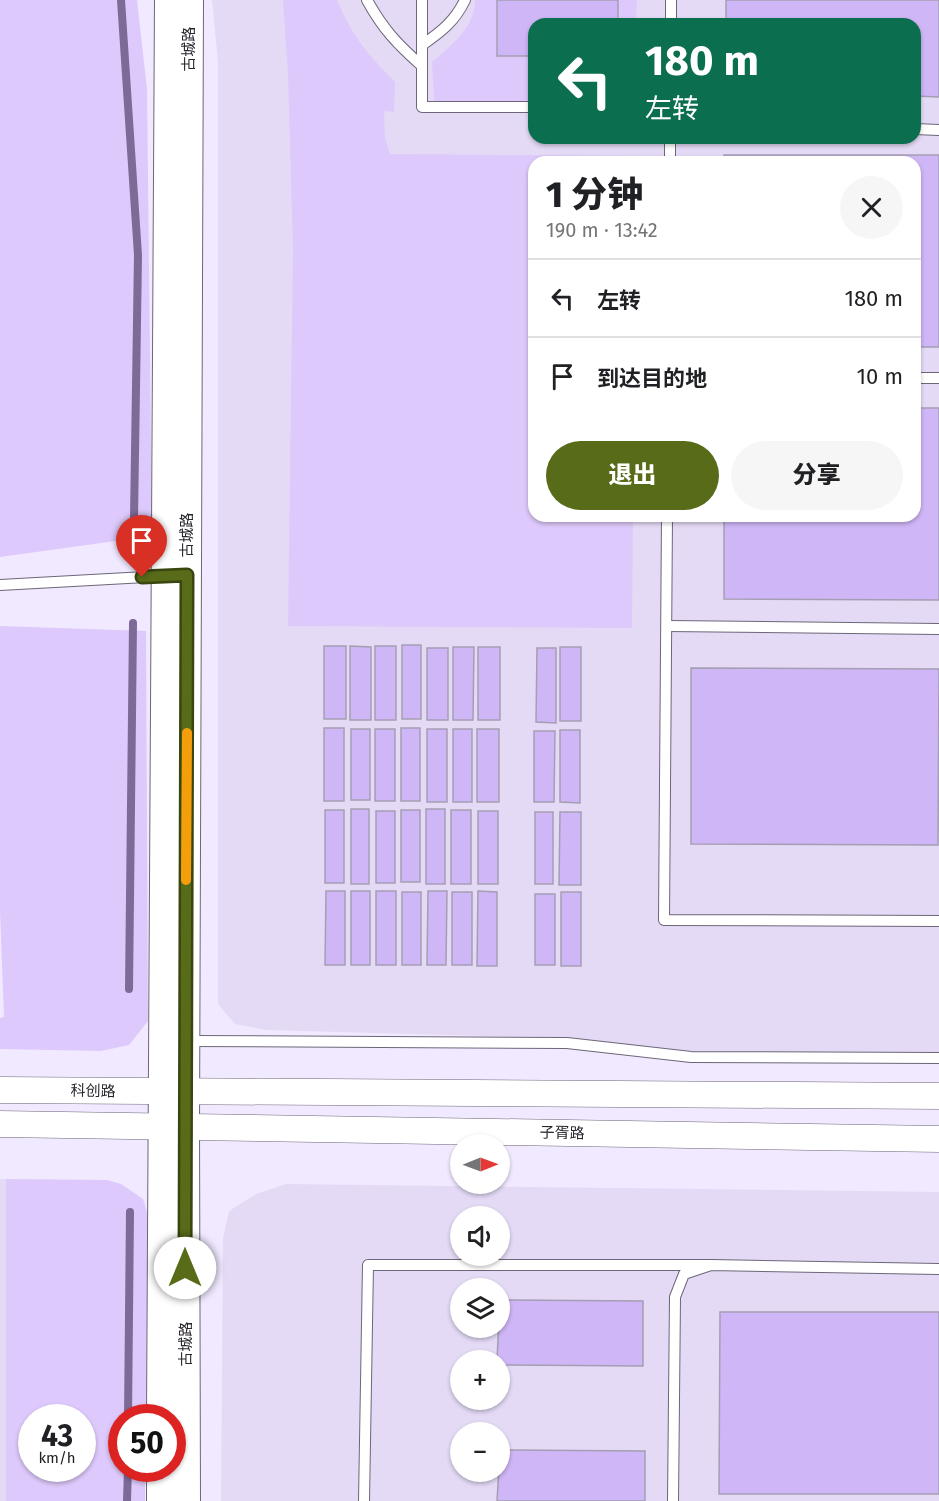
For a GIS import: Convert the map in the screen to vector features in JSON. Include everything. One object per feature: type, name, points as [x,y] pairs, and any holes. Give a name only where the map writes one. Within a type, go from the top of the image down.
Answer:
[{"type":"main road","name":"古城路","points":[[169,0],[177,575]]},
{"type":"main road","name":"古城路","points":[[186,1501],[174,1127],[174,1041],[177,575],[189,0]]},
{"type":"main road","name":"古城路","points":[[162,1404],[174,1127]]},
{"type":"main road","points":[[161,1482],[161,1501]]},
{"type":"street","name":"科创路","points":[[0,1090],[174,1092]]},
{"type":"street","points":[[174,1092],[939,1096]]},
{"type":"street","points":[[0,1124],[174,1127]]},
{"type":"street","name":"子胥路","points":[[174,1127],[939,1139]]},
{"type":"lane","points":[[367,0],[380,24],[422,66]]},
{"type":"lane","points":[[422,0],[422,107],[528,107]]},
{"type":"lane","points":[[422,45],[447,27],[465,0]]},
{"type":"lane","points":[[671,0],[671,18]]},
{"type":"lane","points":[[921,129],[939,130]]},
{"type":"lane","points":[[921,378],[939,378]]},
{"type":"lane","points":[[667,522],[664,920],[939,921]]},
{"type":"lane","points":[[0,585],[177,575]]},
{"type":"lane","points":[[667,626],[939,629]]},
{"type":"lane","points":[[174,1041],[567,1043],[691,1057],[939,1058]]},
{"type":"lane","points":[[364,1501],[368,1264],[711,1265],[939,1269]]},
{"type":"lane","points":[[673,1501],[675,1297],[684,1274],[711,1265]]},
{"type":"shaded area","points":[[0,0],[137,0],[147,89],[152,536],[0,557]]},
{"type":"shaded area","points":[[212,0],[939,0],[939,1053],[715,1054],[554,1038],[266,1030],[235,1024],[218,1004],[218,62]]},
{"type":"shaded area","points":[[283,0],[337,0],[361,44],[395,82],[394,112],[384,111],[385,138],[390,154],[636,156],[528,156],[528,522],[633,522],[632,628],[288,626],[293,249],[288,73]]},
{"type":"shaded area","points":[[475,0],[637,0],[636,18],[528,18],[528,101],[434,101],[432,62],[461,35],[474,10]]},
{"type":"shaded area","points":[[0,626],[146,631],[148,1021],[129,1045],[101,1051],[0,1049],[0,1018],[4,1017],[0,910]]},
{"type":"shaded area","points":[[0,1179],[6,1179],[6,1501],[0,1501]]},
{"type":"shaded area","points":[[6,1179],[107,1180],[121,1184],[143,1199],[148,1215],[146,1404],[108,1404],[108,1482],[145,1482],[145,1501],[6,1501]]},
{"type":"shaded area","points":[[286,1184],[450,1186],[450,1194],[510,1194],[510,1187],[939,1192],[939,1501],[221,1501],[223,1239],[229,1211],[256,1194]]},
{"type":"building","points":[[497,0],[618,0],[618,18],[528,18],[528,56],[497,56]]},
{"type":"building","points":[[726,0],[939,0],[939,97],[921,96],[921,18],[726,18]]},
{"type":"building","points":[[939,155],[939,347],[921,347],[921,156],[724,156]]},
{"type":"building","points":[[921,408],[939,408],[939,600],[724,599],[724,522],[921,522]]},
{"type":"building","points":[[402,645],[421,645],[421,719],[402,719]]},
{"type":"building","points":[[324,646],[346,646],[346,719],[324,719]]},
{"type":"building","points":[[350,646],[371,647],[371,720],[350,720]]},
{"type":"building","points":[[375,646],[396,646],[396,720],[375,720]]},
{"type":"building","points":[[453,647],[474,647],[473,720],[453,720]]},
{"type":"building","points":[[478,647],[500,647],[500,720],[478,720]]},
{"type":"building","points":[[560,647],[581,647],[581,721],[560,721]]},
{"type":"building","points":[[427,648],[448,648],[448,720],[427,720]]},
{"type":"building","points":[[537,648],[556,648],[556,723],[536,722]]},
{"type":"building","points":[[691,668],[939,669],[938,845],[691,844]]},
{"type":"building","points":[[324,728],[344,728],[344,801],[324,801]]},
{"type":"building","points":[[401,728],[420,728],[420,801],[401,801]]},
{"type":"building","points":[[351,729],[370,729],[370,800],[351,800]]},
{"type":"building","points":[[375,729],[395,729],[395,801],[375,801]]},
{"type":"building","points":[[427,729],[447,729],[447,802],[427,802]]},
{"type":"building","points":[[453,729],[472,729],[472,802],[453,802]]},
{"type":"building","points":[[477,729],[499,729],[499,802],[477,802]]},
{"type":"building","points":[[560,730],[580,730],[580,803],[560,802]]},
{"type":"building","points":[[534,731],[555,731],[554,802],[534,802]]},
{"type":"building","points":[[351,809],[369,809],[369,884],[351,884]]},
{"type":"building","points":[[426,809],[445,809],[445,884],[426,884]]},
{"type":"building","points":[[325,810],[344,810],[344,883],[325,883]]},
{"type":"building","points":[[401,810],[420,810],[420,882],[401,882]]},
{"type":"building","points":[[451,810],[471,810],[471,884],[451,884]]},
{"type":"building","points":[[376,811],[395,811],[395,883],[376,883]]},
{"type":"building","points":[[478,811],[498,811],[498,884],[478,884]]},
{"type":"building","points":[[535,812],[553,812],[553,884],[535,884]]},
{"type":"building","points":[[560,812],[581,812],[581,885],[559,885]]},
{"type":"building","points":[[326,891],[345,891],[345,965],[325,965]]},
{"type":"building","points":[[351,891],[370,891],[370,965],[351,965]]},
{"type":"building","points":[[376,891],[396,891],[396,965],[376,965]]},
{"type":"building","points":[[428,891],[447,891],[446,965],[427,965]]},
{"type":"building","points":[[478,891],[497,892],[497,966],[477,966]]},
{"type":"building","points":[[402,892],[421,892],[421,965],[402,965]]},
{"type":"building","points":[[452,892],[472,892],[472,965],[452,965]]},
{"type":"building","points":[[561,892],[581,892],[581,966],[561,966]]},
{"type":"building","points":[[535,894],[555,894],[555,965],[535,965]]},
{"type":"building","points":[[510,1300],[643,1301],[643,1366],[510,1365],[510,1350],[498,1350],[498,1338],[510,1338]]},
{"type":"building","points":[[720,1312],[939,1312],[939,1494],[719,1494]]},
{"type":"building","points":[[510,1450],[645,1451],[645,1501],[497,1501],[498,1482],[510,1482]]},
{"type":"waterway","points":[[121,0],[138,255],[134,519]]},
{"type":"waterway","points":[[129,989],[133,623]]},
{"type":"waterway","points":[[128,1404],[130,1212]]},
{"type":"waterway","points":[[127,1501],[128,1482]]},
{"type":"slow traffic","points":[[186,880],[187,733]]},
{"type":"route","points":[[142,577],[187,575],[185,1268]]}]
